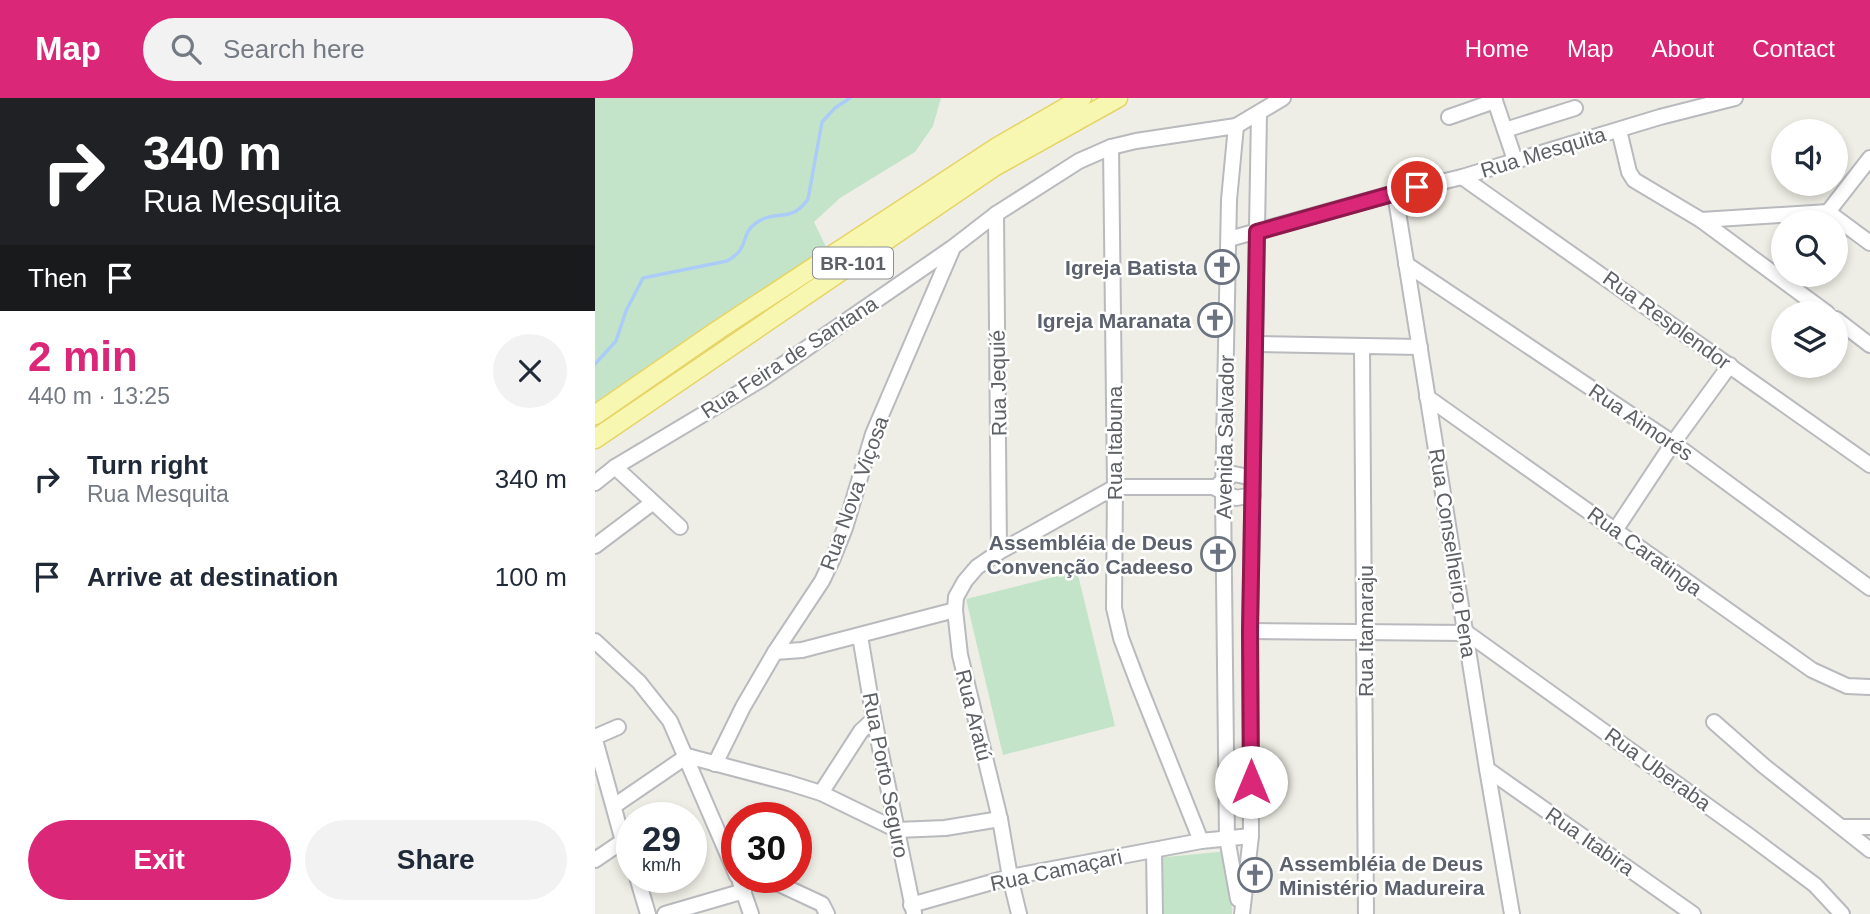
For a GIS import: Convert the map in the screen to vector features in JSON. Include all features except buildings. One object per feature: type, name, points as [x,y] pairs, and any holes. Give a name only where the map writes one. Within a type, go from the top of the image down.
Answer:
[{"type":"main road","name":"BR-101","points":[[595,415],[729,323],[997,147],[1082,98]]},
{"type":"main road","name":"BR-101","points":[[595,439],[994,167],[1118,98]]},
{"type":"street","name":"Rua Feira de Santana","points":[[595,483],[615,467],[762,379],[952,248],[996,214],[1079,161],[1111,147],[1163,136],[1236,126],[1283,98]]},
{"type":"street","name":"Rua Mesquita","points":[[1229,239],[1462,177],[1619,130],[1692,103],[1735,98]]},
{"type":"street","points":[[1450,117],[1494,100],[1515,160]]},
{"type":"street","points":[[1505,130],[1575,108]]},
{"type":"street","name":"Avenida Salvador","points":[[1241,914],[1251,836],[1250,631],[1259,114]]},
{"type":"street","name":"Avenida Salvador","points":[[1236,126],[1220,487],[1227,838],[1241,914]]},
{"type":"street","points":[[1619,130],[1627,167],[1634,180],[1702,220],[1811,301]]},
{"type":"street","name":"Rua Itabuna","points":[[1111,147],[1115,488],[1113,588],[1116,623],[1201,841]]},
{"type":"street","points":[[1830,210],[1870,158]]},
{"type":"street","name":"Rua Resplendor","points":[[1462,177],[1870,465]]},
{"type":"street","name":"Rua Conselheiro Pena","points":[[1395,193],[1512,914]]},
{"type":"street","name":"Rua Jequié","points":[[996,214],[999,552]]},
{"type":"street","points":[[1702,220],[1771,216]]},
{"type":"street","points":[[1848,227],[1870,243]]},
{"type":"street","name":"Rua Nova Viçosa","points":[[715,764],[743,706],[822,581],[833,558],[845,528],[873,434],[952,248]]},
{"type":"street","name":"Rua Aimorés","points":[[1406,264],[1673,443],[1870,588]]},
{"type":"street","points":[[1848,329],[1870,345]]},
{"type":"street","points":[[1256,344],[1420,347]]},
{"type":"street","name":"Rua Itamaraju","points":[[1362,348],[1366,914]]},
{"type":"street","points":[[1616,529],[1673,443],[1730,365]]},
{"type":"street","name":"Rua Caratinga","points":[[1427,397],[1812,670],[1847,686],[1870,687]]},
{"type":"street","points":[[615,467],[680,527]]},
{"type":"street","points":[[1220,487],[1234,474],[1253,478]]},
{"type":"street","points":[[1115,488],[1220,487],[1236,498],[1253,495]]},
{"type":"street","name":"Rua Aratú","points":[[1019,914],[1000,820],[960,656],[955,610],[957,597],[965,581],[977,567],[1115,488]]},
{"type":"street","points":[[595,546],[653,503]]},
{"type":"street","points":[[775,652],[792,652],[955,610]]},
{"type":"street","points":[[1250,631],[1467,633]]},
{"type":"street","name":"Rua Uberaba","points":[[1467,633],[1815,885],[1842,914]]},
{"type":"street","name":"Rua Porto Seguro","points":[[860,636],[913,909]]},
{"type":"street","points":[[597,645],[622,665],[656,701],[670,721],[721,837]]},
{"type":"street","points":[[821,793],[861,731],[874,719]]},
{"type":"street","points":[[1714,722],[1763,765],[1870,849]]},
{"type":"street","points":[[616,824],[606,799],[595,738],[618,727]]},
{"type":"street","points":[[606,799],[687,756],[821,793],[897,830],[945,828],[1000,820]]},
{"type":"street","name":"Rua Itabira","points":[[1487,769],[1693,914]]},
{"type":"street","points":[[1843,827],[1870,827]]},
{"type":"street","points":[[1201,841],[1251,836]]},
{"type":"street","name":"Rua Camaçari","points":[[913,909],[1010,877],[1201,841]]},
{"type":"street","points":[[595,860],[616,846]]},
{"type":"street","points":[[1154,850],[1155,914]]},
{"type":"street","points":[[642,893],[648,914]]},
{"type":"street","points":[[665,914],[737,893]]},
{"type":"street","points":[[745,893],[751,914]]},
{"type":"street","points":[[802,893],[822,904],[828,914]]},
{"type":"green space","points":[[595,98],[941,98],[933,126],[915,152],[840,198],[814,222],[828,251],[595,410]]},
{"type":"green space","points":[[1077,571],[1115,726],[1003,755],[966,599]]},
{"type":"green space","points":[[1228,851],[1231,863],[1232,914],[1157,914],[1156,858]]},
{"type":"waterway","points":[[595,364],[616,341],[626,311],[643,278],[727,261],[739,251],[748,232],[756,223],[770,217],[789,214],[802,207],[808,199],[822,122],[835,108],[850,98]]},
{"type":"place","name":"Igreja Batista","points":[[1222,267]]},
{"type":"place","name":"Igreja Maranata","points":[[1215,320]]},
{"type":"place","name":"Assembléia de Deus Convenção Cadeeso","points":[[1218,554]]},
{"type":"place","name":"Assembléia de Deus Ministério Madureira","points":[[1255,875]]},
{"type":"route","points":[[1251,782],[1250,631],[1257,232],[1417,187]]}]
